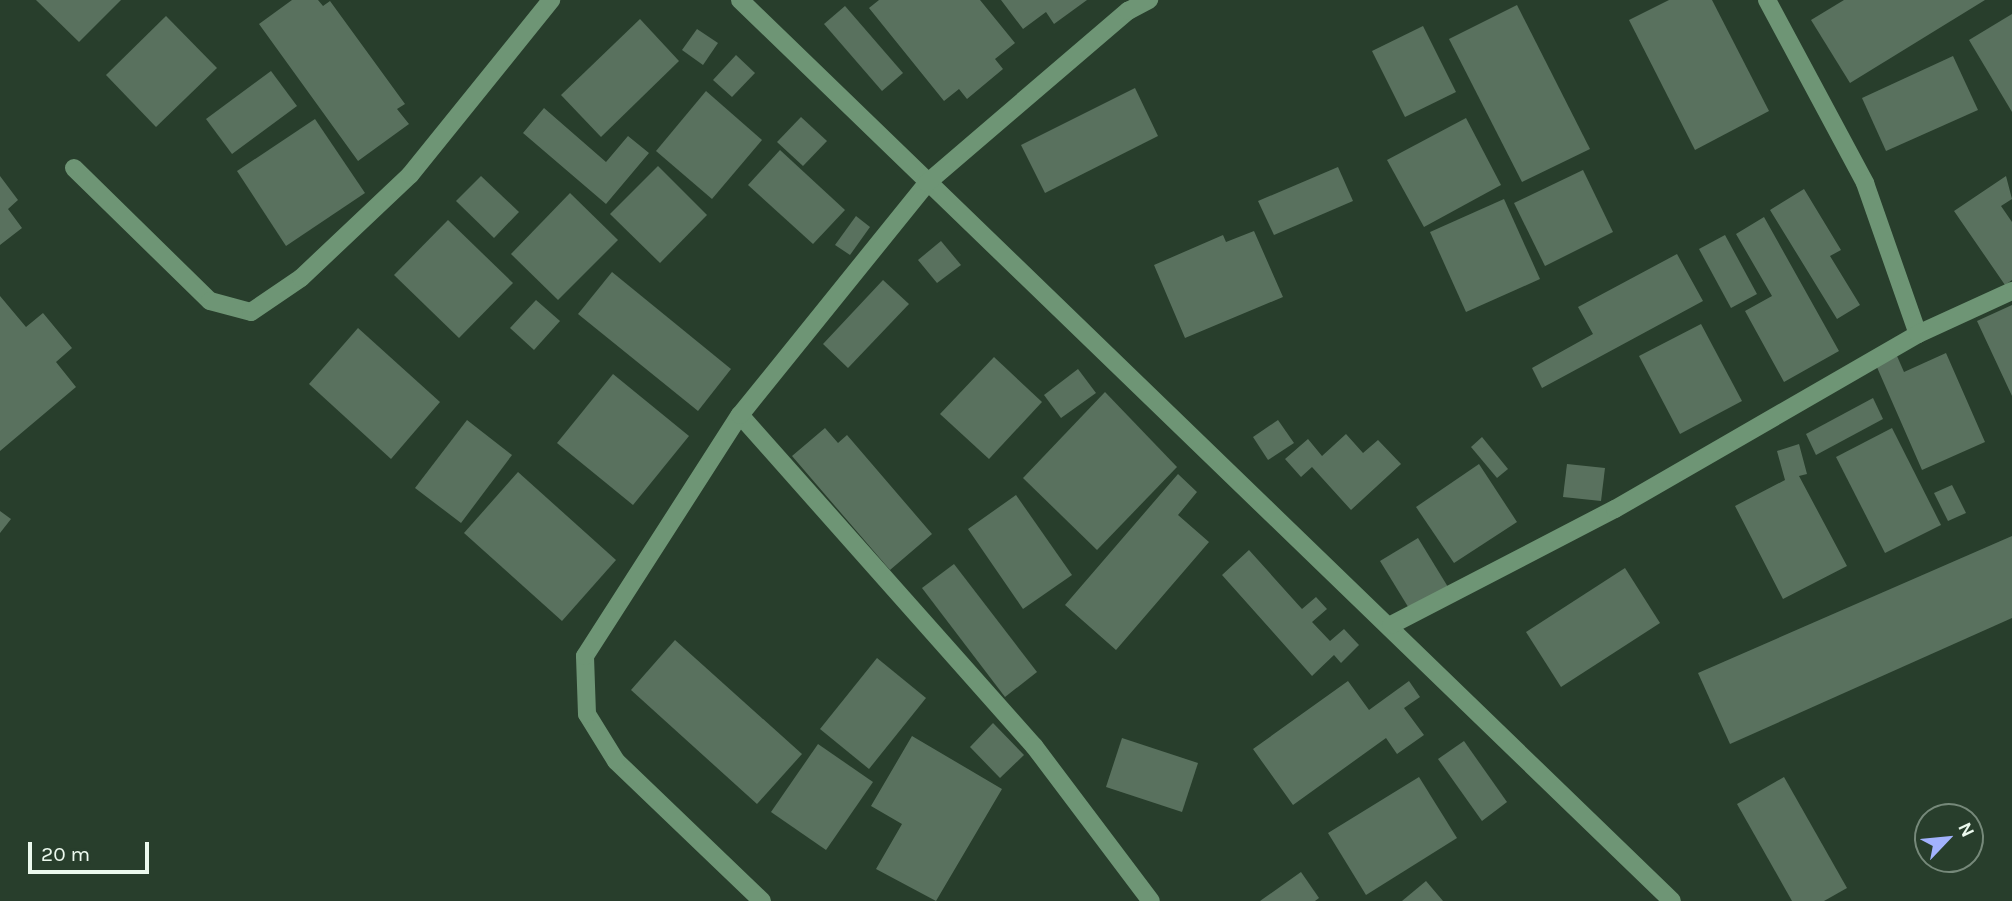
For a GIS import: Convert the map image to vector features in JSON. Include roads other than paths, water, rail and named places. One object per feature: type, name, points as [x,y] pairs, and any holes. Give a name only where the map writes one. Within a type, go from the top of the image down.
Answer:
[{"type":"street","points":[[74,167],[210,301],[251,312],[301,278],[410,175],[551,0]]},
{"type":"street","points":[[740,0],[927,183],[1391,625],[1672,901]]},
{"type":"street","points":[[762,901],[616,761],[587,714],[585,656],[740,415],[927,183],[1128,12],[1149,0]]},
{"type":"street","points":[[1767,0],[1865,183],[1918,334]]},
{"type":"street","points":[[1391,625],[1615,509],[1918,334],[2012,291]]},
{"type":"street","points":[[740,415],[1034,747],[1151,901]]}]
